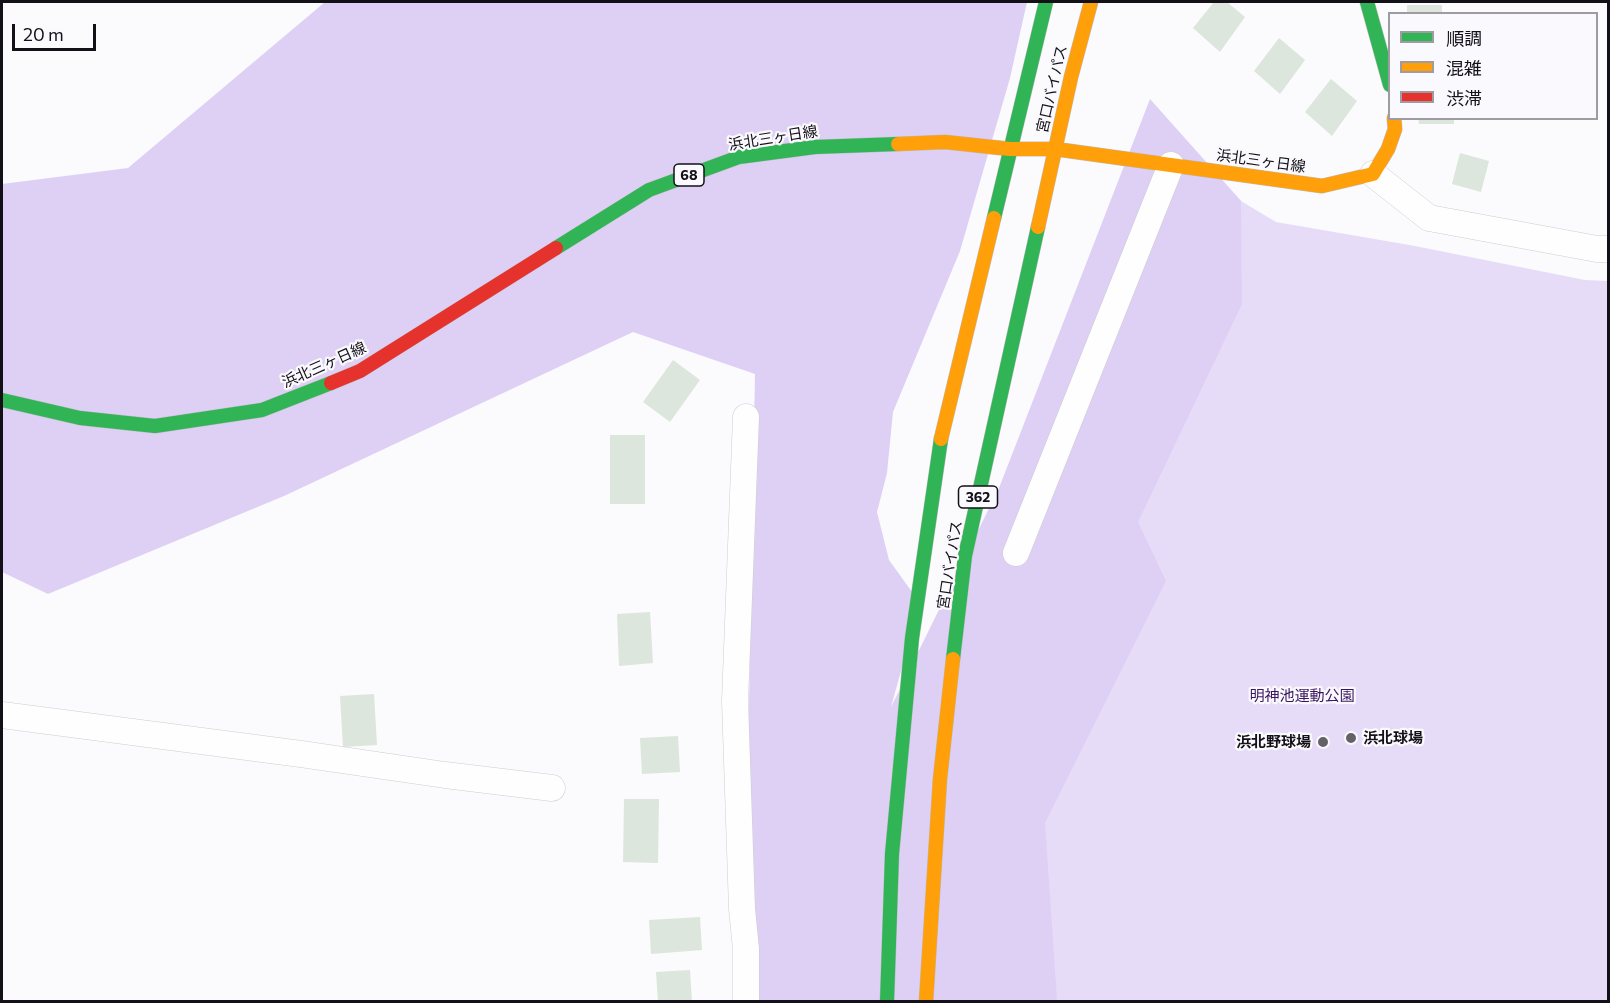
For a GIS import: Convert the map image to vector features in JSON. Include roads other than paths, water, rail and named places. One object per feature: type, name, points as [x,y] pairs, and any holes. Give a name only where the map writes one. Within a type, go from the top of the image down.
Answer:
[{"type":"main road","name":"宮口バイパス","points":[[887,1002],[892,854],[912,638],[939,446],[1046,2]]},
{"type":"main road","name":"宮口バイパス","points":[[926,1002],[940,779],[965,556],[1071,77],[1091,2]]},
{"type":"main road","points":[[1367,2],[1388,81]]},
{"type":"main road","points":[[1372,174],[1388,149],[1395,129],[1394,120]]},
{"type":"main road","name":"浜北三ヶ日線","points":[[2,400],[80,418],[154,426],[262,410],[360,371],[649,190],[739,157],[815,147],[945,142],[1010,149],[1055,150],[1322,186],[1372,174]]},
{"type":"street","points":[[1016,553],[1170,165]]},
{"type":"street","points":[[1372,174],[1429,218],[1597,249],[1608,249]]},
{"type":"street","points":[[746,417],[735,701],[742,909],[746,949],[746,1002]]},
{"type":"street","points":[[2,715],[552,788]]},
{"type":"place","name":"浜北球場","points":[[1351,738]]},
{"type":"place","name":"浜北野球場","points":[[1323,742]]},
{"type":"park label","name":"明神池運動公園","points":[[1302,696]]}]
